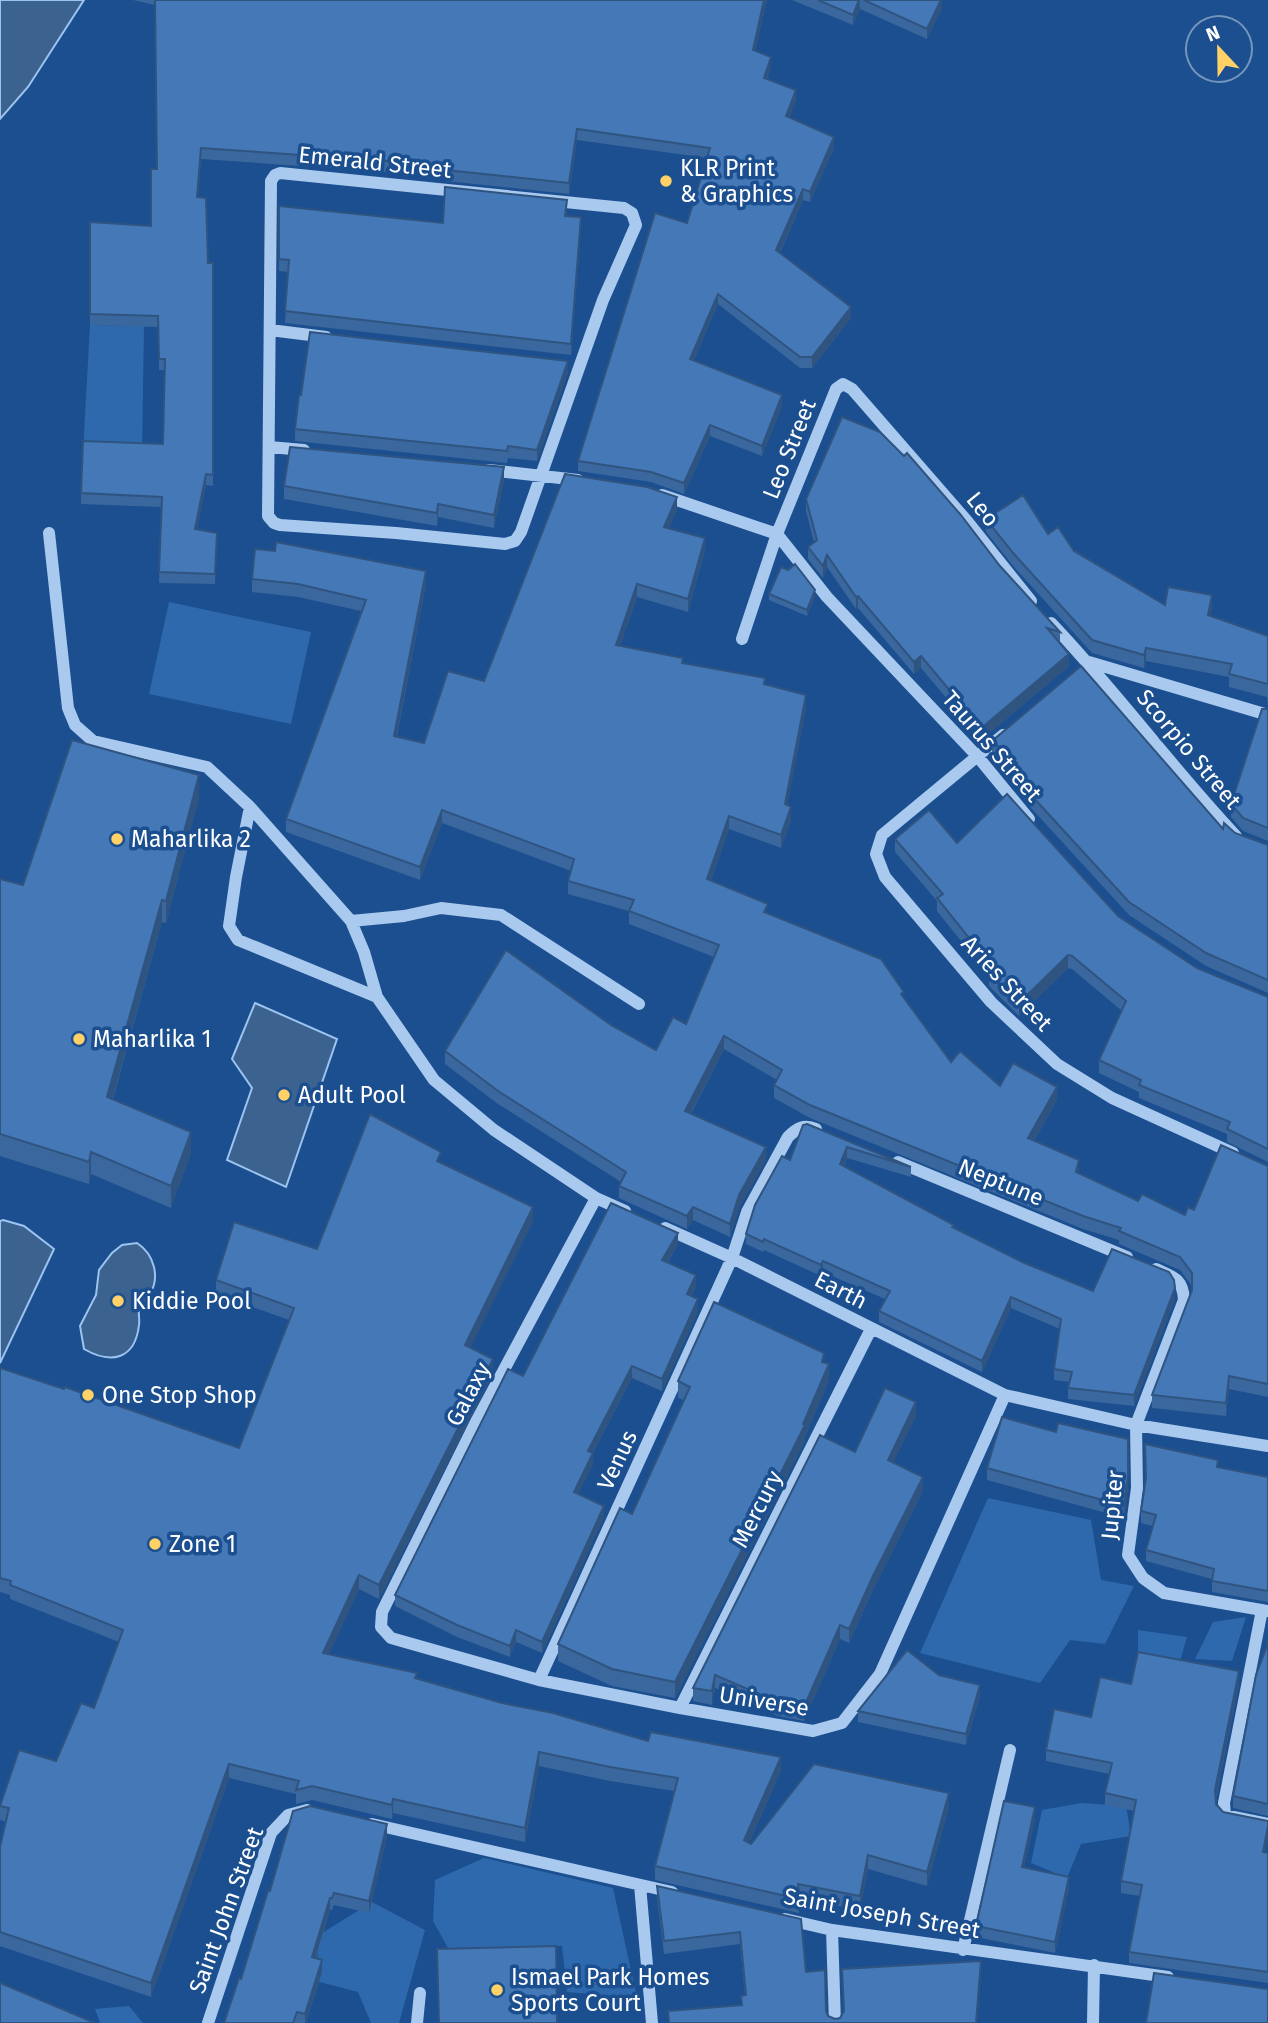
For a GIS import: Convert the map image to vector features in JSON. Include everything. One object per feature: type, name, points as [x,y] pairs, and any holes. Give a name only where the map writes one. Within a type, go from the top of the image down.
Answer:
[{"type":"street","name":"Emerald Street","points":[[270,330],[271,181],[280,173],[624,208],[632,213],[636,225],[574,365],[543,475]]},
{"type":"street","points":[[337,338],[270,330],[268,516],[274,523],[505,544],[515,541],[522,532],[543,475]]},
{"type":"street","name":"Leo Street","points":[[742,639],[778,534],[836,389],[843,384]]},
{"type":"street","name":"Leo","points":[[843,384],[852,389],[940,491],[1083,666]]},
{"type":"street","points":[[269,447],[323,453]]},
{"type":"street","points":[[474,468],[596,483]]},
{"type":"street","points":[[649,491],[778,534]]},
{"type":"street","points":[[49,533],[68,708],[75,725],[93,741],[207,767],[250,807],[351,921],[364,952],[377,997],[434,1080],[494,1130],[596,1198],[633,1214]]},
{"type":"street","name":"Taurus Street","points":[[778,534],[827,597],[978,757],[1034,824]]},
{"type":"street","points":[[1083,666],[1268,715]]},
{"type":"street","name":"Scorpio Street","points":[[1083,666],[1207,805],[1238,838],[1248,842]]},
{"type":"street","name":"Aries Street","points":[[1016,724],[882,835],[876,854],[885,877],[991,1002],[1057,1064],[1112,1098],[1248,1160]]},
{"type":"street","points":[[250,807],[229,926],[238,940],[377,997]]},
{"type":"street","points":[[351,921],[404,916],[440,908],[501,915],[639,1004]]},
{"type":"street","points":[[732,1258],[747,1212],[788,1138],[796,1129],[808,1126],[833,1136]]},
{"type":"street","name":"Neptune","points":[[883,1157],[1174,1276],[1183,1287],[1184,1300],[1136,1425]]},
{"type":"street","name":"Galaxy","points":[[382,1612],[477,1420],[596,1198]]},
{"type":"street","name":"Earth","points":[[658,1225],[732,1258],[1006,1395],[1136,1425],[1268,1446]]},
{"type":"street","name":"Venus","points":[[539,1680],[732,1258]]},
{"type":"street","name":"Mercury","points":[[680,1708],[871,1329]]},
{"type":"street","name":"Universe","points":[[382,1612],[381,1627],[391,1638],[539,1680],[813,1731],[842,1723],[880,1674],[1006,1395]]},
{"type":"street","name":"Jupiter","points":[[1136,1425],[1137,1488],[1128,1555],[1143,1578],[1164,1593],[1265,1610]]},
{"type":"street","points":[[1265,1610],[1224,1803],[1225,1815],[1268,1824]]},
{"type":"street","points":[[963,1950],[1010,1751]]},
{"type":"street","name":"Saint John Street","points":[[208,2023],[271,1833],[288,1815],[310,1810],[323,1812]]},
{"type":"street","points":[[363,1821],[691,1897]]},
{"type":"street","points":[[640,1885],[652,2023]]},
{"type":"street","name":"Saint Joseph Street","points":[[768,1915],[832,1930],[963,1950],[1188,1979]]},
{"type":"street","points":[[832,1930],[835,2023]]},
{"type":"street","points":[[1093,2023],[1094,1965]]},
{"type":"street","points":[[417,2023],[420,1993]]},
{"type":"shaded area","points":[[0,0],[84,0],[28,87],[0,119]]},
{"type":"shaded area","points":[[90,325],[144,326],[142,454],[83,452]]},
{"type":"shaded area","points":[[169,602],[311,632],[291,724],[149,694]]},
{"type":"shaded area","name":"Adult Pool","points":[[255,1003],[337,1039],[286,1187],[227,1160],[252,1088],[232,1059]]},
{"type":"shaded area","points":[[0,1221],[24,1226],[54,1249],[0,1363]]},
{"type":"shaded area","name":"Kiddie Pool","points":[[137,1243],[148,1253],[154,1267],[155,1281],[148,1297],[139,1308],[137,1336],[133,1345],[120,1356],[104,1357],[94,1354],[84,1349],[80,1326],[96,1295],[99,1270],[122,1245]]},
{"type":"shaded area","points":[[988,1498],[1091,1520],[1101,1580],[1134,1586],[1105,1644],[1070,1640],[1040,1683],[920,1653]]},
{"type":"shaded area","points":[[1246,1617],[1232,1661],[1195,1659],[1213,1622]]},
{"type":"shaded area","points":[[1138,1630],[1187,1637],[1180,1661],[1138,1661]]},
{"type":"shaded area","points":[[1081,1803],[1126,1806],[1131,1836],[1081,1844],[1067,1878],[1031,1863],[1042,1810]]},
{"type":"shaded area","points":[[484,1858],[613,1888],[637,1998],[567,1992],[562,1946],[448,1948],[433,1921],[435,1880]]},
{"type":"shaded area","points":[[372,1902],[425,1930],[399,2023],[371,2023],[358,1992],[316,1981],[319,1935]]},
{"type":"shaded area","points":[[129,2006],[143,2023],[100,2023],[95,2009]]},
{"type":"building","points":[[155,0],[764,0],[753,50],[771,57],[764,78],[796,90],[786,116],[834,137],[810,192],[803,189],[776,250],[851,307],[812,357],[800,357],[718,294],[690,359],[782,395],[762,446],[710,425],[684,483],[651,472],[578,461],[655,213],[687,223],[710,148],[577,129],[569,183],[446,170],[446,165],[201,148],[197,197],[206,198],[208,263],[213,263],[213,475],[206,474],[195,529],[217,533],[215,574],[159,572],[162,497],[81,493],[83,441],[163,444],[165,359],[159,359],[158,316],[90,314],[90,222],[151,226],[151,169],[157,169]]},
{"type":"building","points":[[818,0],[859,0],[853,15]]},
{"type":"building","points":[[864,0],[941,0],[927,29]]},
{"type":"building","points":[[445,187],[567,200],[565,216],[581,217],[571,344],[285,311],[289,260],[279,259],[279,206],[443,223]]},
{"type":"building","points":[[310,332],[568,361],[537,450],[508,446],[507,451],[295,429]]},
{"type":"building","points":[[842,417],[880,432],[904,456],[907,453],[960,514],[1000,566],[1060,632],[1047,628],[1069,654],[979,730],[959,708],[962,705],[921,656],[914,662],[858,596],[856,597],[827,555],[823,566],[808,547],[817,540],[806,499]]},
{"type":"building","points":[[290,447],[504,467],[494,515],[438,504],[437,513],[284,486]]},
{"type":"building","points":[[565,474],[647,487],[677,497],[664,527],[705,538],[688,599],[637,584],[616,645],[683,658],[682,663],[765,678],[764,684],[806,695],[785,804],[791,807],[781,835],[729,816],[707,879],[768,904],[764,912],[881,959],[904,992],[901,994],[951,1062],[960,1051],[1000,1086],[1013,1063],[1057,1087],[1028,1138],[1079,1160],[1076,1172],[1138,1201],[1142,1194],[1185,1215],[1188,1207],[1194,1210],[1221,1145],[1268,1166],[1268,1384],[1229,1376],[1226,1403],[1152,1395],[1192,1290],[1192,1273],[1180,1257],[1119,1231],[1121,1228],[1083,1216],[810,1105],[774,1085],[782,1070],[724,1036],[685,1111],[766,1147],[739,1195],[730,1224],[693,1207],[687,1216],[619,1186],[626,1172],[498,1091],[445,1051],[506,950],[611,1025],[656,1050],[673,1017],[686,1024],[719,945],[629,911],[634,900],[568,881],[574,859],[442,810],[420,867],[286,819],[366,600],[298,584],[252,579],[255,549],[275,551],[276,542],[426,571],[394,736],[424,743],[448,671],[484,681]]},
{"type":"building","points":[[1023,495],[1048,534],[1058,527],[1074,551],[1165,605],[1168,587],[1212,595],[1208,615],[1268,636],[1268,684],[1229,674],[1232,664],[1146,648],[1144,655],[1092,640],[986,519]]},
{"type":"building","points":[[795,564],[815,590],[807,610],[769,594],[781,567],[788,570]]},
{"type":"building","points":[[1081,666],[1223,829],[1224,823],[1235,833],[1268,845],[1268,980],[1206,953],[1129,902],[1032,796],[1011,768],[1017,763],[992,741]]},
{"type":"building","points":[[1262,709],[1268,709],[1268,828],[1243,818],[1231,804]]},
{"type":"building","points":[[72,740],[199,775],[166,901],[162,900],[107,1097],[191,1132],[171,1186],[91,1152],[89,1162],[0,1134],[0,879],[23,885]]},
{"type":"building","points":[[1007,794],[1118,916],[1197,968],[1268,997],[1268,1149],[1227,1129],[1230,1122],[1139,1085],[1141,1080],[1099,1060],[1126,1001],[1072,956],[1068,955],[1019,1003],[989,973],[994,969],[937,898],[943,894],[895,839],[929,810],[957,843]]},
{"type":"building","points":[[370,1114],[441,1152],[437,1161],[533,1207],[465,1345],[493,1359],[379,1585],[359,1575],[323,1653],[417,1673],[415,1678],[502,1703],[553,1713],[648,1741],[651,1732],[781,1757],[744,1840],[751,1844],[814,1764],[949,1793],[927,1872],[868,1855],[860,1896],[798,1884],[799,1899],[655,1866],[678,1778],[539,1752],[525,1828],[393,1799],[392,1805],[312,1786],[296,1790],[299,1781],[229,1764],[151,1983],[0,1932],[0,1847],[9,1808],[0,1806],[19,1750],[56,1761],[81,1703],[94,1708],[123,1630],[10,1585],[11,1581],[0,1578],[0,1368],[64,1389],[65,1387],[239,1448],[294,1308],[216,1280],[234,1222],[317,1249]]},
{"type":"building","points":[[807,1124],[911,1167],[847,1147],[840,1164],[954,1225],[952,1227],[1022,1262],[1093,1291],[1112,1249],[1169,1272],[1175,1288],[1134,1395],[1068,1388],[1072,1372],[1054,1369],[1061,1319],[1011,1297],[982,1361],[879,1311],[890,1291],[823,1261],[821,1265],[764,1239],[763,1242],[746,1234],[755,1205],[782,1156],[790,1160],[803,1125]]},
{"type":"building","points":[[611,1203],[678,1233],[662,1260],[696,1275],[687,1294],[698,1299],[662,1379],[632,1366],[588,1451],[593,1453],[574,1492],[604,1506],[542,1642],[516,1630],[510,1646],[457,1625],[395,1595],[508,1369],[523,1376]]},
{"type":"building","points":[[714,1302],[824,1353],[822,1362],[829,1364],[803,1424],[805,1425],[675,1682],[612,1669],[558,1644],[620,1508],[632,1514],[690,1387],[678,1381]]},
{"type":"building","points":[[885,1388],[916,1402],[888,1460],[923,1477],[849,1629],[840,1625],[804,1707],[778,1702],[715,1675],[712,1691],[693,1688],[820,1435],[855,1452]]},
{"type":"building","points":[[1002,1417],[1056,1432],[1058,1423],[1128,1439],[1128,1475],[1124,1506],[987,1468]]},
{"type":"building","points":[[1145,1444],[1218,1460],[1217,1467],[1268,1477],[1268,1591],[1212,1581],[1214,1569],[1146,1550],[1156,1515],[1141,1511],[1146,1478]]},
{"type":"building","points":[[1268,1640],[1268,1804],[1233,1796],[1256,1675]]},
{"type":"building","points":[[907,1650],[939,1675],[980,1685],[966,1734],[858,1711]]},
{"type":"building","points":[[1138,1652],[1239,1671],[1215,1790],[1216,1804],[1223,1812],[1268,1821],[1263,1852],[1268,1853],[1268,1972],[1129,1952],[1142,1885],[1121,1881],[1136,1800],[1105,1793],[1112,1763],[1046,1750],[1054,1709],[1091,1717],[1100,1677],[1131,1684]]},
{"type":"building","points":[[1004,1801],[1035,1807],[1022,1867],[1069,1877],[1055,1942],[976,1926]]},
{"type":"building","points":[[310,1806],[387,1824],[369,1901],[334,1893],[330,1898],[312,1957],[322,1960],[305,2014],[297,2012],[293,2023],[224,2023],[270,1891],[293,1811]]},
{"type":"building","points":[[657,1886],[801,1919],[806,1972],[825,1970],[826,2011],[828,2016],[835,2019],[840,2018],[844,2011],[842,1969],[981,1961],[976,2023],[669,2023],[668,2011],[742,2005],[741,1996],[746,1995],[740,1932],[664,1941]]},
{"type":"building","name":"Ismael Park Homes Sports Court","points":[[556,1946],[557,2023],[439,2023],[437,1949]]},
{"type":"building","points":[[1154,1973],[1268,1989],[1268,2023],[1146,2023]]},
{"type":"building","points":[[0,1983],[95,2023],[0,2023]]},
{"type":"place","name":"KLR Print & Graphics","points":[[666,181]]},
{"type":"place","name":"Maharlika 2","points":[[117,839]]},
{"type":"place","name":"Maharlika 1","points":[[79,1039]]},
{"type":"place","name":"Adult Pool","points":[[284,1095]]},
{"type":"place","name":"Kiddie Pool","points":[[118,1301]]},
{"type":"place","name":"One Stop Shop","points":[[88,1395]]},
{"type":"place","name":"Zone 1","points":[[155,1544]]},
{"type":"place","name":"Ismael Park Homes Sports Court","points":[[497,1990]]}]
